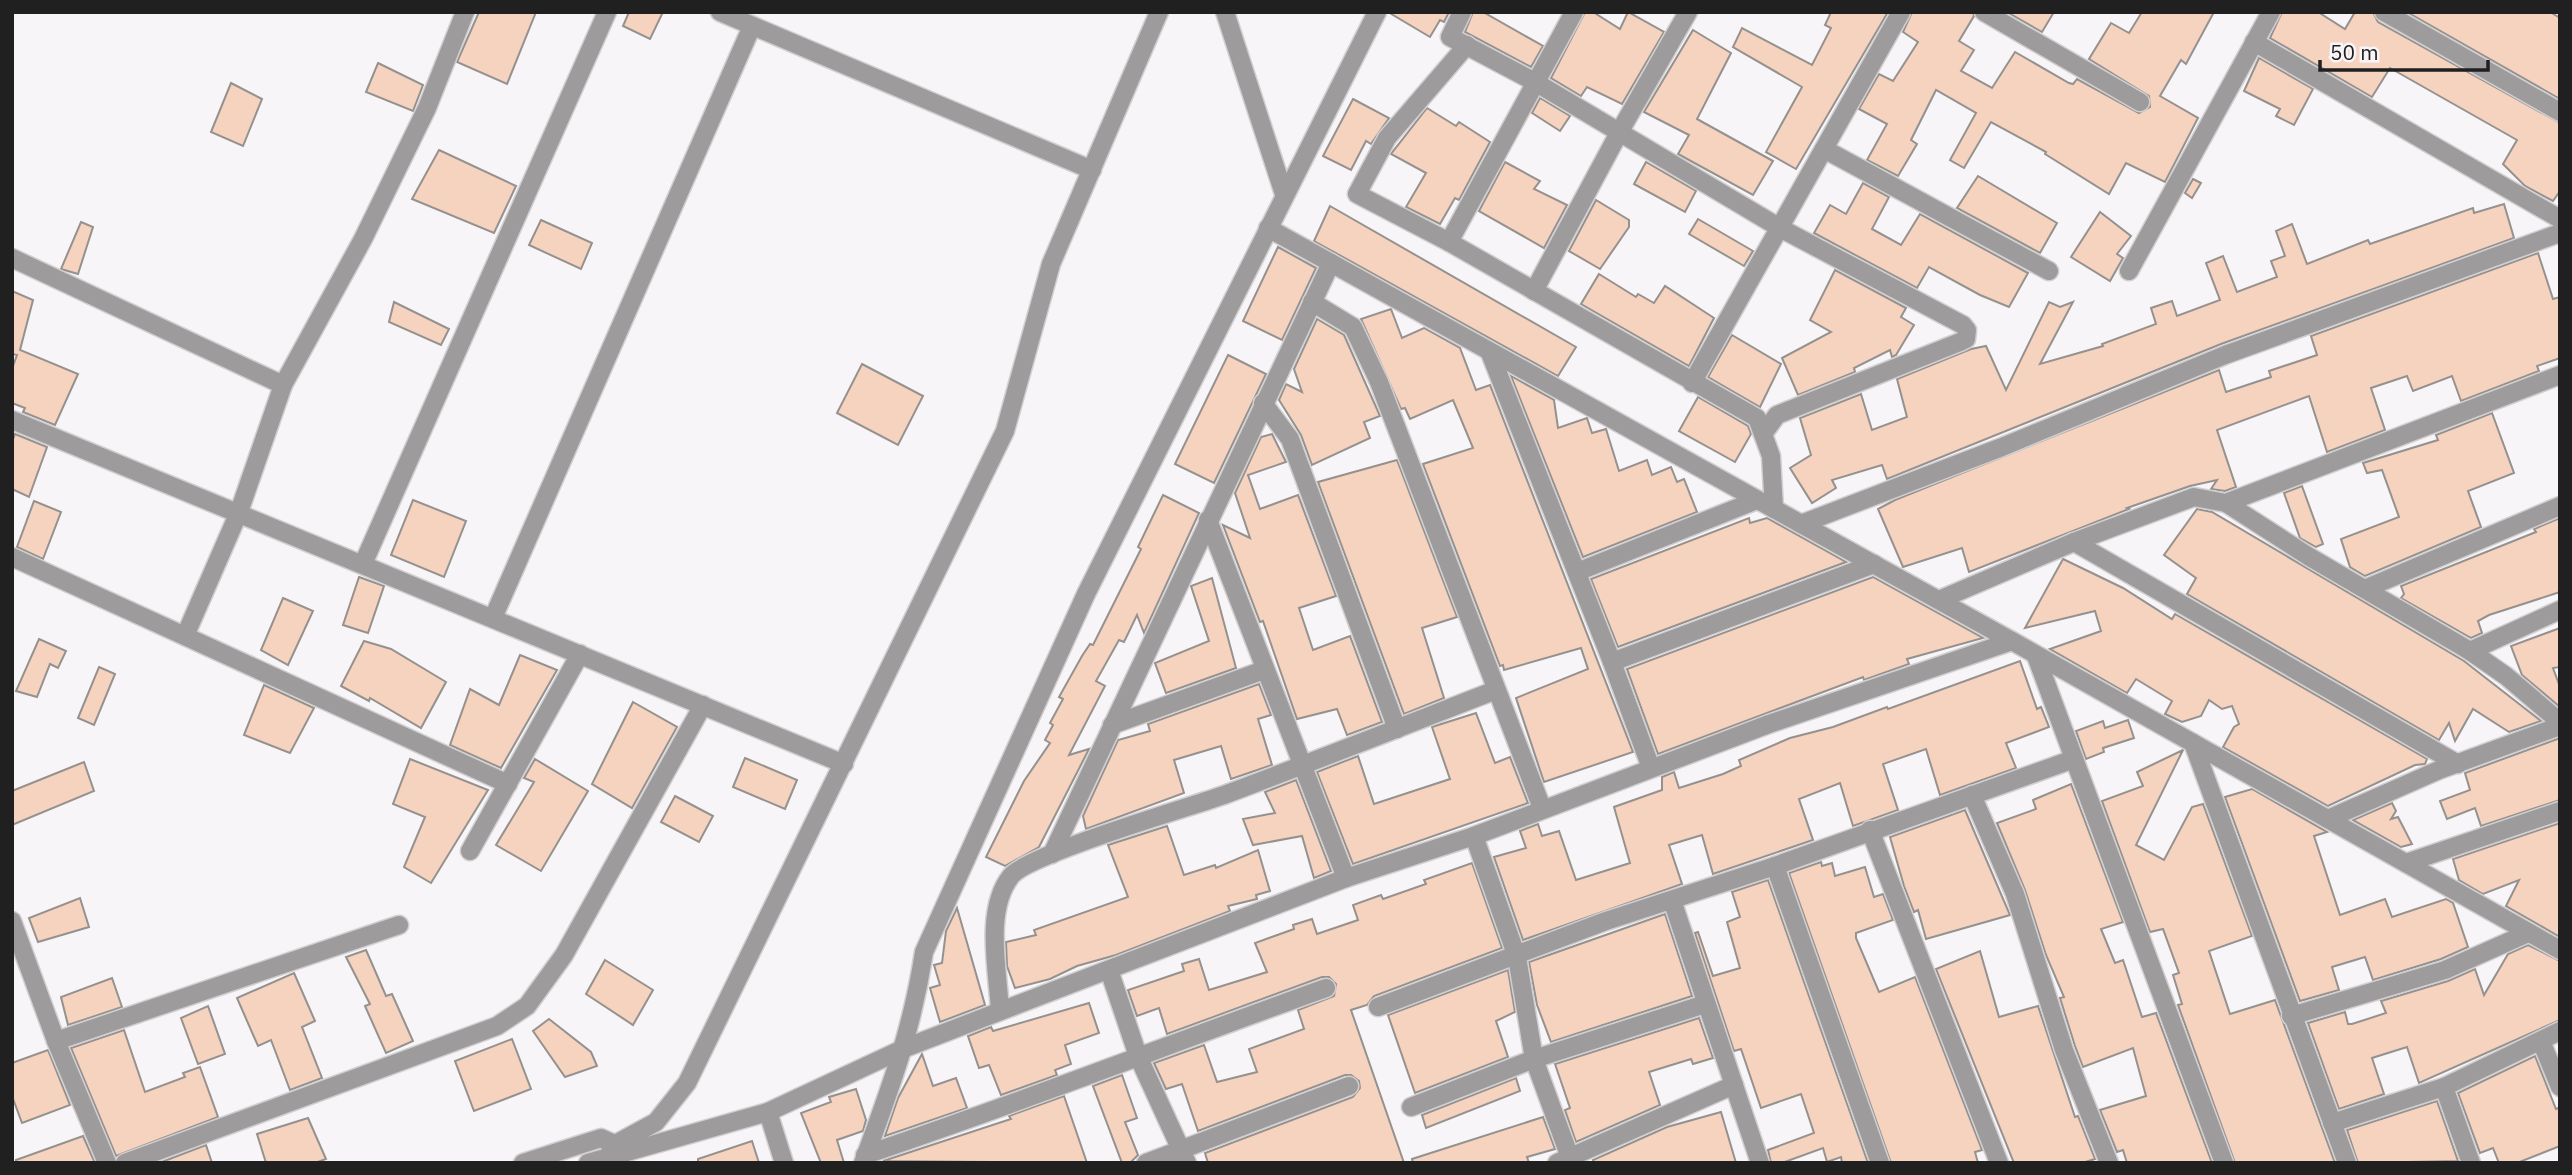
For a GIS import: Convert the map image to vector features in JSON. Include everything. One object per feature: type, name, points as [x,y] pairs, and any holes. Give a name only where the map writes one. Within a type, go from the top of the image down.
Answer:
[{"type":"street","points":[[185,636],[239,512],[283,385],[363,239],[427,108],[465,12]]},
{"type":"street","points":[[363,564],[607,12]]},
{"type":"street","points":[[720,12],[1092,170]]},
{"type":"street","points":[[588,1163],[656,1122],[687,1083],[1005,431],[1051,264],[1159,12]]},
{"type":"street","points":[[1225,12],[1284,194]]},
{"type":"street","points":[[864,1159],[905,1048],[916,1009],[924,952],[1086,594],[1377,12]]},
{"type":"street","points":[[1462,12],[1450,37],[1620,131],[1780,228],[1964,325],[1968,334],[1960,342],[1777,415],[1763,434]]},
{"type":"street","points":[[1449,242],[1574,12]]},
{"type":"street","points":[[1534,291],[1688,12]]},
{"type":"street","points":[[1692,383],[1901,12]]},
{"type":"street","points":[[1984,12],[2140,102]]},
{"type":"street","points":[[2129,271],[2271,12]]},
{"type":"street","points":[[2385,12],[2560,112]]},
{"type":"street","points":[[493,618],[752,26]]},
{"type":"street","points":[[2254,42],[2560,219]]},
{"type":"street","points":[[1466,46],[1387,138],[1357,194],[1449,242],[1757,418],[1771,456],[1774,509]]},
{"type":"street","points":[[1824,149],[2049,271]]},
{"type":"street","points":[[1268,229],[2012,640],[2036,656],[2560,950]]},
{"type":"street","points":[[1801,524],[2002,447],[2225,355],[2560,233]]},
{"type":"street","points":[[12,258],[283,385]]},
{"type":"street","points":[[1052,855],[1331,263]]},
{"type":"street","points":[[1312,302],[1353,327],[1379,382],[1542,808]]},
{"type":"street","points":[[1490,353],[1651,768]]},
{"type":"street","points":[[2226,503],[2560,375]]},
{"type":"street","points":[[1263,403],[1290,439],[1397,729]]},
{"type":"street","points":[[12,420],[844,764]]},
{"type":"street","points":[[1939,600],[2074,542],[2194,497],[2226,503],[2308,556],[2367,588],[2470,651],[2506,676],[2560,724],[2328,819]]},
{"type":"street","points":[[1577,572],[1757,500]]},
{"type":"street","points":[[2367,588],[2560,506]]},
{"type":"street","points":[[1208,520],[1300,765],[1346,878]]},
{"type":"street","points":[[2074,542],[2458,764]]},
{"type":"street","points":[[12,557],[508,784]]},
{"type":"street","points":[[1612,662],[1874,564]]},
{"type":"street","points":[[2470,651],[2560,610]]},
{"type":"street","points":[[611,1150],[768,1112],[905,1048],[1346,878],[1474,836],[1651,768],[2012,640]]},
{"type":"street","points":[[470,851],[580,654]]},
{"type":"street","points":[[2036,656],[2224,1163]]},
{"type":"street","points":[[1112,725],[1264,670]]},
{"type":"street","points":[[1000,1011],[996,926],[1000,895],[1013,874],[1052,855],[1496,690]]},
{"type":"street","points":[[125,1163],[497,1026],[527,1006],[564,954],[703,705]]},
{"type":"street","points":[[2193,743],[2347,1163]]},
{"type":"street","points":[[1378,1007],[1517,957],[1606,921],[1775,866],[2074,759]]},
{"type":"street","points":[[1972,795],[2015,894],[2064,1049],[2109,1163]]},
{"type":"street","points":[[2406,863],[2560,811]]},
{"type":"street","points":[[1870,830],[1999,1163]]},
{"type":"street","points":[[1474,836],[1517,957],[1534,1059],[1566,1161],[1734,1085]]},
{"type":"street","points":[[1775,866],[1880,1163]]},
{"type":"street","points":[[1672,900],[1760,1163]]},
{"type":"street","points":[[12,921],[56,1041],[107,1163]]},
{"type":"street","points":[[56,1041],[399,925]]},
{"type":"street","points":[[2291,1016],[2445,970],[2528,933]]},
{"type":"street","points":[[1109,970],[1138,1056],[1185,1155]]},
{"type":"street","points":[[864,1159],[1326,988]]},
{"type":"street","points":[[1411,1107],[1534,1059],[1705,1003]]},
{"type":"street","points":[[2332,1123],[2444,1087],[2560,1031]]},
{"type":"street","points":[[2541,1041],[2555,1067],[2560,1087]]},
{"type":"street","points":[[1146,1163],[1185,1155],[1349,1086]]},
{"type":"street","points":[[2444,1087],[2471,1163]]},
{"type":"street","points":[[768,1112],[785,1163]]},
{"type":"street","points":[[523,1163],[592,1139],[606,1138],[611,1150]]},
{"type":"building","points":[[479,12],[536,12],[507,84],[457,62]]},
{"type":"building","points":[[629,12],[663,12],[650,39],[623,26]]},
{"type":"building","points":[[1388,12],[1449,12],[1444,22],[1440,20],[1430,37]]},
{"type":"building","points":[[1473,12],[1483,12],[1543,46],[1531,67],[1465,32]]},
{"type":"building","points":[[1585,12],[1593,12],[1620,29],[1628,12],[1664,32],[1622,104],[1587,87],[1581,96],[1551,78]]},
{"type":"building","points":[[1831,12],[1888,12],[1796,169],[1766,152],[1802,87],[1733,47],[1742,28],[1812,65],[1831,28],[1825,25]]},
{"type":"building","points":[[1912,12],[1973,12],[1974,16],[1959,41],[1974,50],[1961,71],[1992,88],[2015,52],[2069,83],[2073,84],[2077,79],[2139,113],[2150,107],[2149,96],[2089,59],[2111,23],[2129,33],[2142,12],[2214,12],[2186,64],[2181,60],[2160,96],[2198,118],[2165,182],[2126,163],[2109,194],[2045,154],[2046,152],[1991,122],[1964,168],[1950,160],[1976,113],[1936,90],[1911,140],[1917,144],[1898,176],[1867,160],[1887,124],[1859,109],[1879,74],[1893,81],[1918,42],[1903,32]]},
{"type":"building","points":[[2007,12],[2054,12],[2042,32]]},
{"type":"building","points":[[2282,12],[2318,12],[2345,29],[2355,12],[2373,12],[2378,22],[2560,123],[2560,191],[2553,201],[2525,186],[2503,164],[2517,140],[2390,68],[2372,97],[2270,38]]},
{"type":"building","points":[[2407,12],[2550,12],[2560,18],[2560,99]]},
{"type":"building","points":[[1693,30],[1731,53],[1697,119],[1773,161],[1753,195],[1678,154],[1689,135],[1644,112]]},
{"type":"building","points":[[2259,58],[2313,89],[2294,125],[2276,116],[2280,109],[2244,91]]},
{"type":"building","points":[[378,63],[423,85],[413,111],[366,92]]},
{"type":"building","points":[[231,83],[262,99],[243,146],[211,132]]},
{"type":"building","points":[[1540,98],[1570,116],[1560,131],[1532,113]]},
{"type":"building","points":[[1353,99],[1389,118],[1371,144],[1366,141],[1351,170],[1323,156]]},
{"type":"building","points":[[1427,108],[1456,126],[1459,122],[1490,142],[1459,200],[1455,198],[1440,224],[1406,207],[1426,173],[1391,154]]},
{"type":"building","points":[[439,150],[516,186],[494,233],[412,199]]},
{"type":"building","points":[[1505,162],[1540,181],[1534,189],[1567,205],[1544,248],[1479,211]]},
{"type":"building","points":[[1646,162],[1696,191],[1685,212],[1634,184]]},
{"type":"building","points":[[1978,176],[2057,223],[2040,253],[1957,208]]},
{"type":"building","points":[[2193,179],[2201,183],[2192,198],[2185,193]]},
{"type":"building","points":[[1863,183],[1889,197],[1872,229],[1901,245],[1920,214],[2028,273],[2009,307],[1980,295],[1929,267],[1917,288],[1814,233],[1830,205],[1846,214]]},
{"type":"building","points":[[1596,200],[1629,220],[1629,227],[1600,269],[1569,251]]},
{"type":"building","points":[[2504,204],[2514,238],[2221,344],[1887,479],[1882,465],[1832,480],[1836,488],[1812,503],[1790,468],[1811,455],[1800,418],[1861,394],[1872,430],[1907,417],[1897,379],[1971,349],[1986,346],[2006,390],[2049,302],[2060,307],[2073,302],[2040,364],[2103,346],[2102,344],[2156,324],[2151,308],[2172,301],[2177,316],[2220,300],[2206,263],[2223,256],[2237,292],[2277,277],[2271,261],[2285,256],[2276,231],[2292,224],[2307,264],[2368,240],[2370,244],[2473,208],[2474,213]]},
{"type":"building","points":[[1330,206],[1576,347],[1558,376],[1314,241]]},
{"type":"building","points":[[2100,212],[2131,236],[2117,254],[2123,258],[2110,281],[2071,257]]},
{"type":"building","points":[[1698,219],[1753,251],[1744,266],[1689,234]]},
{"type":"building","points":[[541,220],[592,243],[581,269],[529,245]]},
{"type":"building","points":[[81,222],[93,227],[78,274],[61,269]]},
{"type":"building","points":[[1278,247],[1316,268],[1282,340],[1243,321]]},
{"type":"building","points":[[2538,253],[2553,299],[2560,297],[2560,358],[2537,366],[2539,371],[2461,401],[2452,376],[2413,391],[2407,376],[2371,388],[2385,430],[2327,452],[2309,396],[2217,430],[2236,487],[2225,491],[2211,489],[2217,480],[2190,486],[2127,508],[2129,509],[1969,572],[1962,548],[1903,567],[1878,509],[1895,500],[2219,370],[2226,392],[2271,377],[2269,371],[2317,355],[2311,336]]},
{"type":"building","points":[[1835,270],[1906,308],[1901,317],[1914,325],[1896,355],[1892,357],[1890,350],[1854,368],[1855,372],[1798,395],[1782,358],[1831,332],[1810,320]]},
{"type":"building","points":[[1599,274],[1636,297],[1638,294],[1654,303],[1665,286],[1714,318],[1689,366],[1581,304]]},
{"type":"building","points":[[12,291],[33,300],[20,350],[78,374],[55,425],[23,412],[25,408],[12,403],[12,369],[17,355],[12,354]]},
{"type":"building","points":[[394,302],[449,329],[441,345],[389,322]]},
{"type":"building","points":[[1391,309],[1402,338],[1424,328],[1460,348],[1476,390],[1490,385],[1633,752],[1544,782],[1516,698],[1588,669],[1581,648],[1504,670],[1503,665],[1500,666],[1423,464],[1473,448],[1453,400],[1410,419],[1405,408],[1401,409],[1361,319]]},
{"type":"building","points":[[1317,319],[1344,335],[1380,416],[1364,422],[1370,438],[1312,465],[1301,435],[1279,400],[1286,384],[1302,392],[1294,369]]},
{"type":"building","points":[[1732,335],[1781,364],[1760,407],[1708,377]]},
{"type":"building","points":[[1228,355],[1266,374],[1214,483],[1175,464]]},
{"type":"building","points":[[862,364],[923,396],[898,445],[837,413]]},
{"type":"building","points":[[1511,376],[1554,400],[1558,428],[1587,418],[1592,433],[1606,429],[1619,471],[1647,460],[1652,475],[1671,467],[1677,482],[1684,479],[1697,512],[1583,557]]},
{"type":"building","points":[[1698,397],[1748,426],[1751,434],[1735,462],[1679,431]]},
{"type":"building","points":[[2492,413],[2514,473],[2468,491],[2481,527],[2365,576],[2350,567],[2341,539],[2399,517],[2382,470],[2367,473],[2363,463],[2438,440],[2436,435]]},
{"type":"building","points":[[15,434],[47,447],[29,497],[12,489],[12,442]]},
{"type":"building","points":[[1272,434],[1286,462],[1248,475],[1260,509],[1298,495],[1336,596],[1299,608],[1313,650],[1350,636],[1382,722],[1347,735],[1337,709],[1297,719],[1263,621],[1260,622],[1223,525],[1250,538],[1235,493],[1261,437]]},
{"type":"building","points":[[1397,460],[1457,617],[1422,628],[1444,698],[1404,714],[1318,482]]},
{"type":"building","points":[[2302,486],[2323,544],[2316,547],[2300,538],[2284,493]]},
{"type":"building","points":[[1163,495],[1199,513],[1144,633],[1137,615],[1124,642],[1119,640],[1096,681],[1105,686],[1069,755],[1089,749],[1039,847],[1005,866],[986,857],[1024,781],[1050,743],[1045,740],[1053,725],[1050,723],[1063,699],[1059,697],[1082,656],[1090,644],[1093,645],[1141,549],[1138,547]]},
{"type":"building","points":[[413,500],[466,521],[444,577],[391,555]]},
{"type":"building","points":[[34,501],[61,512],[43,559],[17,547]]},
{"type":"building","points":[[2197,509],[2212,512],[2464,661],[2541,721],[2509,732],[2473,709],[2455,741],[2449,723],[2439,740],[2187,594],[2196,578],[2164,555]]},
{"type":"building","points":[[1749,518],[1750,523],[1767,518],[1846,562],[1618,647],[1591,579]]},
{"type":"building","points":[[2560,518],[2560,592],[2489,615],[2478,621],[2482,633],[2471,638],[2401,598],[2404,594],[2401,586],[2536,532],[2534,529]]},
{"type":"building","points":[[2063,559],[2123,588],[2172,619],[2175,614],[2427,759],[2425,764],[2415,765],[2328,806],[2223,747],[2234,727],[2239,724],[2232,706],[2222,709],[2209,700],[2201,716],[2182,722],[2165,714],[2172,701],[2136,679],[2127,693],[2050,649],[2101,631],[2095,611],[2025,628]]},
{"type":"building","points":[[359,577],[384,586],[368,633],[343,625]]},
{"type":"building","points":[[1873,577],[1983,638],[1907,659],[1909,664],[1864,680],[1863,677],[1658,754],[1627,669]]},
{"type":"building","points":[[1212,578],[1236,668],[1166,693],[1155,663],[1209,641],[1191,586]]},
{"type":"building","points":[[283,598],[313,611],[288,665],[261,650]]},
{"type":"building","points":[[2560,628],[2560,667],[2553,668],[2560,687],[2560,707],[2522,675],[2511,646]]},
{"type":"building","points":[[39,639],[66,651],[58,668],[50,664],[37,697],[16,691]]},
{"type":"building","points":[[364,641],[391,649],[446,682],[421,728],[370,698],[369,701],[341,686]]},
{"type":"building","points":[[520,655],[557,670],[501,768],[450,745],[470,689],[499,705]]},
{"type":"building","points":[[2020,661],[2037,709],[2041,707],[2049,727],[2006,743],[2016,768],[1940,795],[1926,749],[1883,764],[1898,810],[1853,826],[1840,783],[1799,799],[1813,840],[1713,874],[1702,835],[1669,845],[1682,884],[1523,940],[1494,857],[1526,848],[1520,831],[1538,824],[1542,836],[1559,831],[1576,880],[1630,863],[1614,807],[1662,790],[1662,777],[1674,772],[1679,788],[1723,774],[1741,766],[1739,760],[1790,738],[1833,727],[1887,707],[1888,709]]},
{"type":"building","points":[[99,667],[115,674],[94,725],[78,718]]},
{"type":"building","points":[[1259,684],[1271,715],[1258,719],[1272,765],[1231,779],[1221,746],[1174,760],[1184,793],[1086,829],[1083,816],[1118,740],[1150,731],[1148,724]]},
{"type":"building","points":[[264,685],[314,708],[290,753],[244,735]]},
{"type":"building","points":[[633,702],[677,727],[632,808],[592,784]]},
{"type":"building","points":[[1476,713],[1495,763],[1510,757],[1528,803],[1353,864],[1317,772],[1358,756],[1374,804],[1450,779],[1432,727]]},
{"type":"building","points":[[2128,720],[2134,738],[2103,748],[2104,752],[2086,759],[2076,731],[2103,721],[2105,728]]},
{"type":"building","points":[[2560,738],[2560,800],[2481,826],[2475,808],[2447,819],[2440,801],[2470,790],[2465,773]]},
{"type":"building","points":[[2183,750],[2136,845],[2164,860],[2192,807],[2203,804],[2252,936],[2209,951],[2230,1014],[2275,1000],[2335,1163],[2235,1163],[2178,1005],[2182,1004],[2173,975],[2179,973],[2163,929],[2150,932],[2102,801],[2143,786],[2137,772]]},
{"type":"building","points":[[745,758],[797,780],[785,809],[733,787]]},
{"type":"building","points":[[410,759],[488,790],[431,883],[404,867],[425,817],[393,804]]},
{"type":"building","points":[[535,759],[588,791],[541,871],[496,845],[534,782],[524,778]]},
{"type":"building","points":[[84,762],[94,791],[12,825],[12,791]]},
{"type":"building","points":[[1296,780],[1331,871],[1314,878],[1302,836],[1253,845],[1243,819],[1275,813],[1265,792]]},
{"type":"building","points":[[2071,784],[2123,922],[2101,929],[2115,963],[2123,960],[2142,1017],[2156,1013],[2212,1163],[2127,1163],[2123,1150],[2117,1152],[2100,1110],[2146,1096],[2133,1048],[2083,1067],[2075,1046],[2060,998],[2064,997],[1997,823],[2036,809],[2033,800]]},
{"type":"building","points":[[2252,789],[2327,832],[2314,836],[2340,915],[2385,899],[2392,917],[2446,899],[2453,903],[2468,947],[2441,959],[2373,980],[2365,957],[2332,967],[2339,990],[2300,1001],[2225,797]]},
{"type":"building","points":[[675,796],[713,816],[699,842],[661,822]]},
{"type":"building","points":[[2392,803],[2396,811],[2391,819],[2398,817],[2412,844],[2401,847],[2353,820]]},
{"type":"building","points":[[1965,810],[2010,915],[1926,939],[1918,910],[1914,912],[1904,886],[1890,837]]},
{"type":"building","points":[[2560,823],[2560,937],[2506,906],[2519,880],[2483,894],[2459,880],[2453,859]]},
{"type":"building","points":[[1167,826],[1184,875],[1215,865],[1216,868],[1258,850],[1270,891],[1256,895],[1257,899],[1228,906],[1230,911],[1116,955],[1077,966],[1050,979],[1015,988],[1007,966],[1006,942],[1036,935],[1034,930],[1128,897],[1108,845]]},
{"type":"building","points":[[1821,862],[1822,866],[1832,863],[1835,876],[1865,867],[1874,897],[1883,894],[1893,920],[1856,933],[1856,938],[1879,992],[1915,977],[1982,1150],[1975,1152],[1978,1163],[1891,1163],[1789,873]]},
{"type":"building","points":[[1472,863],[1502,948],[1374,996],[1367,1005],[1351,1010],[1404,1163],[1208,1163],[1205,1153],[1353,1097],[1360,1088],[1359,1081],[1351,1075],[1345,1075],[1198,1131],[1182,1084],[1166,1089],[1154,1063],[1204,1045],[1217,1082],[1257,1072],[1249,1049],[1304,1029],[1298,1010],[1334,996],[1336,984],[1329,977],[1322,977],[1167,1034],[1159,1008],[1137,1016],[1128,990],[1184,971],[1182,964],[1199,959],[1209,990],[1267,972],[1255,943],[1294,929],[1293,925],[1312,919],[1317,934],[1358,920],[1353,905],[1381,895],[1383,899],[1426,884],[1424,880]]},
{"type":"building","points":[[1768,880],[1868,1163],[1842,1163],[1841,1157],[1827,1162],[1823,1148],[1782,1163],[1771,1163],[1768,1150],[1814,1133],[1801,1094],[1761,1108],[1741,1049],[1734,1051],[1695,933],[1698,932],[1713,976],[1740,968],[1727,922],[1740,917],[1732,892]]},
{"type":"building","points":[[80,898],[89,927],[38,942],[29,918]]},
{"type":"building","points":[[957,908],[985,1005],[940,1022],[930,988],[940,985],[934,965],[942,963],[946,931]]},
{"type":"building","points":[[1665,914],[1692,996],[1551,1042],[1537,1005],[1529,962]]},
{"type":"building","points":[[2528,945],[2560,961],[2560,1020],[2419,1083],[2407,1047],[2372,1058],[2384,1094],[2339,1109],[2308,1023],[2345,1012],[2348,1024],[2352,1024],[2386,1013],[2381,1001],[2448,981],[2475,969],[2484,995],[2508,954]]},
{"type":"building","points":[[366,950],[386,996],[392,994],[413,1041],[386,1053],[365,1006],[370,1004],[346,957]]},
{"type":"building","points":[[1980,951],[1999,1017],[2038,1006],[2075,1117],[2078,1116],[2095,1159],[2082,1163],[2014,1163],[1936,969]]},
{"type":"building","points":[[605,960],[653,990],[633,1025],[586,994]]},
{"type":"building","points":[[1508,970],[1515,1012],[1496,1021],[1508,1057],[1415,1093],[1388,1015]]},
{"type":"building","points":[[294,973],[315,1021],[302,1027],[322,1078],[290,1090],[271,1040],[258,1046],[237,998]]},
{"type":"building","points":[[112,978],[122,1007],[68,1025],[61,997]]},
{"type":"building","points":[[1089,1003],[1099,1033],[1065,1045],[1071,1064],[1055,1070],[1057,1075],[1001,1095],[989,1065],[979,1068],[968,1036],[991,1027],[993,1031]]},
{"type":"building","points":[[208,1006],[225,1054],[198,1064],[181,1018]]},
{"type":"building","points":[[1699,1018],[1713,1058],[1693,1064],[1691,1059],[1649,1072],[1660,1105],[1576,1142],[1565,1110],[1570,1108],[1555,1064]]},
{"type":"building","points":[[549,1019],[591,1052],[597,1066],[565,1077],[533,1031]]},
{"type":"building","points":[[124,1030],[145,1092],[185,1077],[183,1073],[200,1067],[218,1117],[116,1156],[71,1048]]},
{"type":"building","points":[[512,1039],[531,1089],[474,1111],[455,1061]]},
{"type":"building","points":[[48,1050],[70,1105],[22,1123],[12,1096],[12,1063]]},
{"type":"building","points":[[922,1054],[933,1086],[956,1078],[967,1108],[885,1136],[898,1098]]},
{"type":"building","points":[[2535,1056],[2556,1109],[2560,1107],[2560,1146],[2517,1163],[2499,1163],[2493,1148],[2480,1153],[2458,1093]]},
{"type":"building","points":[[1122,1075],[1137,1118],[1125,1122],[1138,1155],[1130,1163],[1122,1163],[1093,1086]]},
{"type":"building","points":[[1516,1078],[1520,1091],[1426,1128],[1422,1115]]},
{"type":"building","points":[[856,1089],[866,1120],[863,1131],[837,1140],[844,1163],[821,1163],[801,1113],[831,1102],[829,1097]]},
{"type":"building","points":[[1064,1096],[1087,1163],[883,1161],[1011,1119],[1009,1116]]},
{"type":"building","points":[[2437,1101],[2458,1161],[2358,1163],[2347,1130]]},
{"type":"building","points":[[1721,1112],[1736,1163],[1594,1163],[1593,1160],[1667,1127]]},
{"type":"building","points":[[1543,1117],[1555,1149],[1527,1157],[1529,1163],[1413,1163],[1412,1159]]},
{"type":"building","points":[[308,1118],[326,1159],[315,1163],[266,1163],[257,1134]]},
{"type":"building","points":[[83,1136],[95,1163],[16,1163],[16,1160]]},
{"type":"building","points":[[752,1141],[759,1163],[698,1163],[698,1159]]},
{"type":"building","points":[[206,1145],[212,1163],[159,1163]]}]
